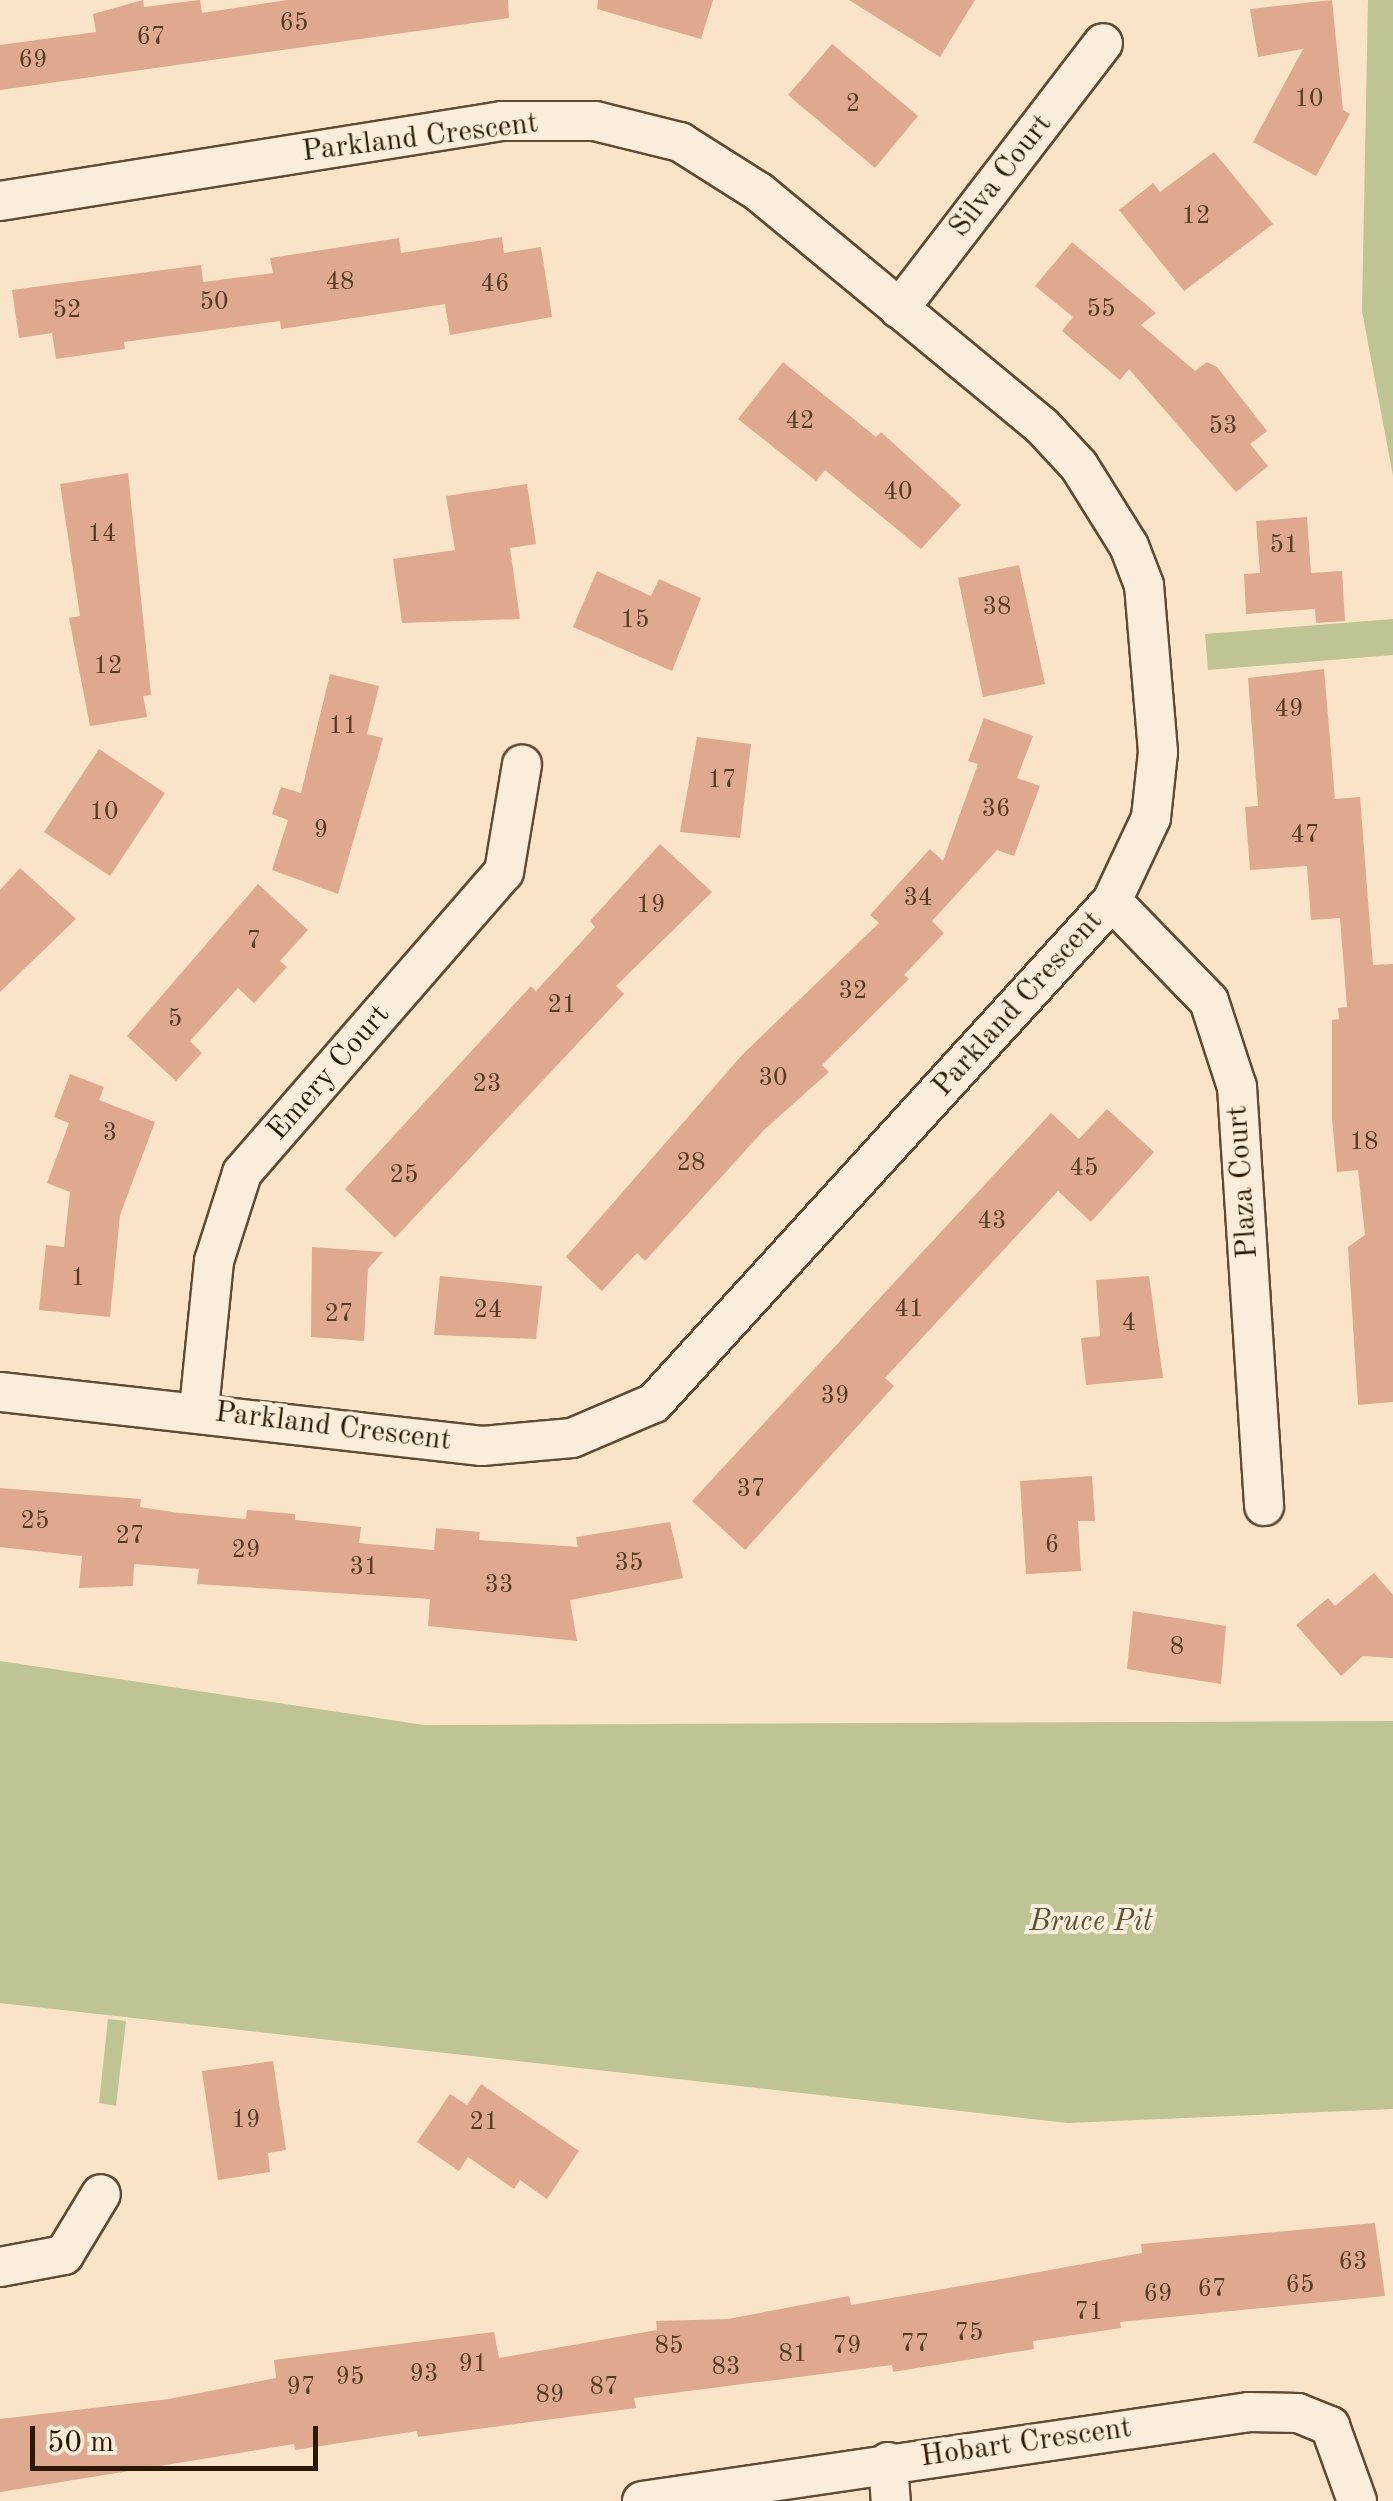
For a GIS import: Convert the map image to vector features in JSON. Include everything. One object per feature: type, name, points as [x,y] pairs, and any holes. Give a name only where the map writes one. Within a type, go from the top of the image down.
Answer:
[{"type":"street","name":"Silva Court","points":[[899,309],[1103,43]]},
{"type":"street","name":"Parkland Crescent","points":[[0,200],[502,121],[595,120],[680,142],[759,192],[1042,426],[1079,466],[1130,546],[1144,585],[1158,752],[1151,818],[1112,902],[654,1403],[572,1438],[482,1446],[199,1409],[0,1392]]},
{"type":"street","name":"Emery Court","points":[[199,1409],[214,1260],[242,1172],[504,872],[522,765]]},
{"type":"street","name":"Plaza Court","points":[[1112,902],[1209,1001],[1237,1087],[1264,1506]]},
{"type":"street","points":[[0,2267],[64,2255],[101,2194]]},
{"type":"street","name":"Hobart Crescent","points":[[642,2501],[1248,2412],[1298,2413],[1330,2426],[1357,2501]]},
{"type":"street","points":[[888,2462],[890,2501]]},
{"type":"green space","points":[[1368,0],[1393,0],[1393,476],[1362,311]]},
{"type":"green space","points":[[1393,619],[1393,655],[1208,670],[1205,634]]},
{"type":"green space","name":"Bruce Pit","points":[[0,1661],[424,1725],[1393,1721],[1393,2109],[1068,2123],[0,2003]]},
{"type":"green space","points":[[108,2019],[126,2021],[116,2106],[99,2103]]},
{"type":"building","points":[[143,0],[144,7],[200,0],[202,13],[287,0],[508,0],[509,18],[0,90],[0,45],[96,32],[93,14]]},
{"type":"building","points":[[598,0],[713,0],[701,39],[597,9]]},
{"type":"building","points":[[849,0],[975,0],[940,57]]},
{"type":"building","points":[[1332,0],[1343,110],[1350,114],[1316,176],[1253,142],[1303,49],[1258,57],[1250,9]]},
{"type":"building","points":[[832,44],[918,116],[875,168],[788,95]]},
{"type":"building","points":[[1214,152],[1273,224],[1184,291],[1119,210],[1153,183],[1160,192]]},
{"type":"building","points":[[502,237],[504,253],[541,247],[552,317],[450,335],[445,304],[281,329],[280,321],[124,342],[125,349],[56,359],[52,333],[19,338],[12,290],[201,265],[203,282],[273,273],[270,258],[399,238],[401,253]]},
{"type":"building","points":[[1072,242],[1156,313],[1141,325],[1195,371],[1207,362],[1217,367],[1267,431],[1250,444],[1268,466],[1236,492],[1129,369],[1120,380],[1062,331],[1073,317],[1035,286]]},
{"type":"building","points":[[783,362],[876,437],[881,432],[961,505],[921,549],[825,470],[816,481],[738,419]]},
{"type":"building","points":[[128,473],[151,695],[143,696],[147,717],[90,726],[69,618],[80,616],[60,484]]},
{"type":"building","points":[[527,484],[536,544],[510,548],[520,619],[402,623],[393,559],[455,550],[446,496]]},
{"type":"building","points":[[1307,517],[1311,573],[1342,571],[1345,621],[1316,623],[1315,609],[1246,614],[1244,574],[1260,573],[1256,521]]},
{"type":"building","points":[[1019,565],[1045,684],[983,697],[958,578]]},
{"type":"building","points":[[597,571],[651,596],[659,579],[701,598],[672,671],[573,627]]},
{"type":"building","points":[[1324,669],[1335,799],[1360,797],[1373,965],[1393,964],[1393,1402],[1358,1405],[1348,1247],[1365,1235],[1358,1170],[1337,1172],[1332,1119],[1332,1020],[1339,1019],[1338,1008],[1347,1007],[1340,918],[1311,920],[1307,866],[1250,870],[1245,807],[1258,806],[1248,678]]},
{"type":"building","points":[[330,674],[379,686],[367,734],[383,738],[338,894],[272,870],[288,820],[272,814],[281,787],[301,793]]},
{"type":"building","points":[[984,718],[1033,736],[1017,778],[1040,786],[1014,856],[997,850],[932,921],[944,933],[904,975],[909,979],[822,1065],[829,1072],[765,1129],[645,1261],[637,1253],[602,1291],[566,1257],[742,1055],[879,923],[870,915],[930,849],[943,861],[978,764],[968,761]]},
{"type":"building","points":[[697,737],[751,744],[740,838],[680,832]]},
{"type":"building","points":[[99,749],[165,793],[110,876],[44,832]]},
{"type":"building","points":[[660,844],[712,892],[616,986],[624,994],[395,1238],[345,1189],[531,986],[536,991],[595,927],[590,921]]},
{"type":"building","points":[[20,868],[76,919],[0,992],[0,890]]},
{"type":"building","points":[[258,884],[308,930],[280,961],[287,967],[254,1003],[238,988],[190,1041],[202,1053],[176,1081],[127,1036]]},
{"type":"building","points":[[70,1074],[104,1087],[99,1100],[155,1122],[120,1215],[110,1317],[39,1310],[46,1245],[64,1247],[70,1192],[47,1183],[69,1123],[54,1117]]},
{"type":"building","points":[[1107,1109],[1154,1152],[1091,1222],[1058,1191],[885,1378],[894,1386],[745,1550],[692,1501],[1051,1113],[1079,1139]]},
{"type":"building","points":[[312,1247],[383,1252],[368,1269],[364,1341],[311,1337]]},
{"type":"building","points":[[440,1276],[542,1286],[536,1339],[434,1335]]},
{"type":"building","points":[[1149,1276],[1163,1378],[1086,1385],[1081,1338],[1100,1336],[1096,1280]]},
{"type":"building","points":[[1092,1476],[1095,1521],[1078,1521],[1081,1571],[1026,1574],[1020,1481]]},
{"type":"building","points":[[0,1488],[141,1499],[140,1507],[246,1519],[247,1510],[295,1514],[295,1520],[361,1527],[359,1543],[434,1550],[436,1528],[480,1532],[479,1540],[578,1547],[576,1537],[670,1522],[683,1578],[570,1600],[577,1641],[428,1626],[430,1599],[197,1584],[199,1569],[134,1564],[133,1586],[79,1588],[82,1556],[0,1547]]},
{"type":"building","points":[[1374,1573],[1393,1595],[1393,1658],[1363,1656],[1341,1676],[1296,1625],[1328,1598],[1335,1606]]},
{"type":"building","points":[[1133,1611],[1226,1626],[1221,1684],[1127,1669]]},
{"type":"building","points":[[273,2061],[286,2150],[268,2153],[270,2172],[218,2180],[202,2071]]},
{"type":"building","points":[[481,2084],[579,2151],[547,2199],[520,2180],[514,2189],[468,2157],[459,2171],[417,2142],[450,2094],[467,2105]]},
{"type":"building","points":[[1375,2223],[1385,2296],[1120,2322],[1121,2328],[1033,2341],[1034,2349],[893,2372],[892,2365],[634,2398],[636,2408],[418,2437],[417,2431],[295,2450],[294,2444],[0,2492],[0,2419],[169,2399],[276,2378],[274,2360],[494,2332],[499,2358],[657,2330],[656,2321],[728,2319],[849,2296],[851,2305],[1007,2278],[1142,2253],[1141,2244]]}]
